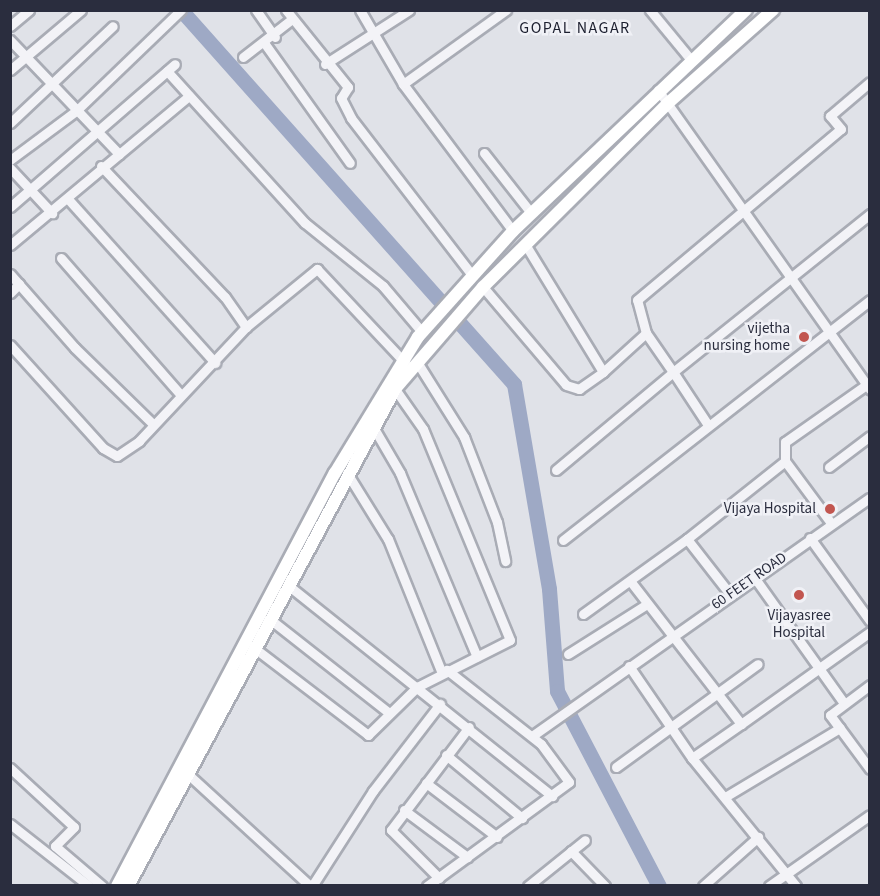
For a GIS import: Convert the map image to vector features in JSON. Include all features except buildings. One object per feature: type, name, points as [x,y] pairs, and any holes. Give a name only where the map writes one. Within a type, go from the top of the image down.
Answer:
[{"type":"main road","points":[[128,885],[190,776],[257,650],[372,425],[410,364],[420,335],[448,298],[531,213],[658,90],[746,10]]},
{"type":"main road","points":[[117,885],[335,473],[410,364],[428,348],[525,244],[667,104],[773,10]]},
{"type":"street","points":[[10,26],[29,10]]},
{"type":"street","points":[[10,70],[81,10]]},
{"type":"street","points":[[10,160],[77,110],[152,34],[181,10]]},
{"type":"street","points":[[256,10],[275,37]]},
{"type":"street","points":[[286,10],[326,64],[348,87],[341,98],[351,118],[471,274]]},
{"type":"street","points":[[360,10],[372,36],[403,84],[513,231]]},
{"type":"street","points":[[326,64],[409,10]]},
{"type":"street","points":[[403,84],[506,10]]},
{"type":"street","points":[[650,10],[692,60]]},
{"type":"street","points":[[243,57],[275,37],[292,19]]},
{"type":"street","points":[[10,123],[113,26]]},
{"type":"street","points":[[10,40],[27,55],[119,154]]},
{"type":"street","points":[[265,44],[350,163]]},
{"type":"street","points":[[10,207],[175,64]]},
{"type":"street","points":[[167,71],[305,223],[383,286],[420,335]]},
{"type":"street","points":[[708,425],[646,333],[637,300],[841,129],[831,116],[870,82]]},
{"type":"street","points":[[658,90],[869,386],[785,442],[785,461],[831,523]]},
{"type":"street","points":[[10,245],[69,200],[101,166],[119,154],[189,96]]},
{"type":"street","points":[[484,153],[531,213]]},
{"type":"street","points":[[101,166],[225,297],[246,327]]},
{"type":"street","points":[[10,168],[52,213]]},
{"type":"street","points":[[69,200],[215,363]]},
{"type":"street","points":[[556,470],[790,276],[870,214]]},
{"type":"street","points":[[525,244],[603,372]]},
{"type":"street","points":[[61,258],[181,395]]},
{"type":"street","points":[[10,345],[112,455],[126,452],[215,363],[246,327],[317,269],[410,364],[464,437],[497,522],[505,561]]},
{"type":"street","points":[[10,274],[153,424]]},
{"type":"street","points":[[10,293],[19,284]]},
{"type":"street","points":[[483,287],[566,385],[579,389],[603,372],[646,333]]},
{"type":"street","points":[[563,540],[870,300]]},
{"type":"street","points":[[257,650],[363,733],[373,733],[389,713],[417,687],[509,642],[510,632],[423,429],[395,389]]},
{"type":"street","points":[[372,425],[400,473],[477,657]]},
{"type":"street","points":[[829,467],[870,436]]},
{"type":"street","points":[[583,614],[631,582],[785,461]]},
{"type":"street","points":[[347,473],[388,539],[445,672],[532,736],[569,779],[552,796],[427,885]]},
{"type":"street","name":"60 FEET ROAD","points":[[532,736],[576,701],[831,523],[869,499]]},
{"type":"street","points":[[810,538],[870,621]]},
{"type":"street","points":[[687,539],[730,594]]},
{"type":"street","points":[[754,577],[843,702]]},
{"type":"street","points":[[631,582],[741,724]]},
{"type":"street","points":[[289,586],[469,727],[552,796]]},
{"type":"street","points":[[568,654],[647,604]]},
{"type":"street","points":[[271,620],[389,713]]},
{"type":"street","points":[[692,759],[870,632]]},
{"type":"street","points":[[616,767],[671,730],[717,693],[759,664]]},
{"type":"street","points":[[628,666],[692,759],[796,885]]},
{"type":"street","points":[[870,685],[831,710],[840,728],[870,769]]},
{"type":"street","points":[[190,776],[311,885],[373,791],[440,704]]},
{"type":"street","points":[[439,878],[391,833],[404,810],[469,727]]},
{"type":"street","points":[[725,797],[840,728]]},
{"type":"street","points":[[446,755],[522,818]]},
{"type":"street","points":[[10,768],[74,827],[48,854]]},
{"type":"street","points":[[426,783],[497,837]]},
{"type":"street","points":[[404,810],[467,856]]},
{"type":"street","points":[[769,885],[870,815]]},
{"type":"street","points":[[10,824],[89,885]]},
{"type":"street","points":[[703,885],[758,837]]},
{"type":"street","points":[[528,885],[585,840]]},
{"type":"street","points":[[55,846],[102,885]]},
{"type":"street","points":[[571,851],[605,885]]},
{"type":"waterway","points":[[181,10],[514,384],[549,589],[557,691],[659,886]]},
{"type":"place","name":"vijetha nursing home","points":[[804,337]]},
{"type":"place","name":"Vijaya Hospital","points":[[830,509]]},
{"type":"place","name":"Vijayasree Hospital","points":[[799,595]]},
{"type":"district","name":"GOPAL NAGAR","points":[[575,28]]}]
